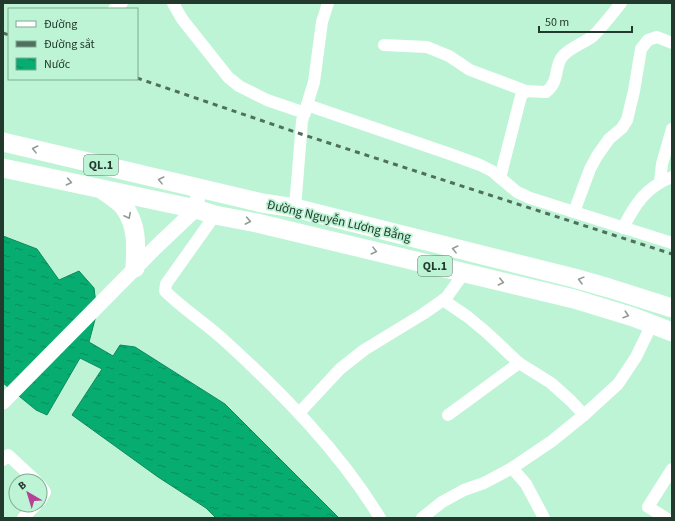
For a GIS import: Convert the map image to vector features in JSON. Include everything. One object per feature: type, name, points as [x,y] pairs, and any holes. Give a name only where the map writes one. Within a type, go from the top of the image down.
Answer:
[{"type":"highway","name":"Đường Nguyễn Lương Bằng","points":[[3,142],[262,203],[295,208],[574,278],[672,308]]},
{"type":"highway","name":"Đường Nguyễn Lương Bằng","points":[[3,168],[196,209],[215,215],[257,223],[574,299],[672,332]]},
{"type":"highway","points":[[102,189],[123,206],[134,229],[136,242],[135,268]]},
{"type":"street","points":[[295,208],[301,134],[306,109],[314,82],[322,22],[328,3]]},
{"type":"street","points":[[384,44],[427,47],[449,56],[470,70],[526,91],[546,92],[552,88],[555,81],[560,59],[567,52],[592,36],[621,3]]},
{"type":"street","points":[[177,6],[182,19],[228,77],[239,86],[267,100],[306,109],[450,154],[492,171],[517,192],[672,244]]},
{"type":"street","points":[[574,212],[590,169],[597,156],[609,139],[622,128],[627,120],[634,91],[641,48],[648,40],[657,37],[672,43]]},
{"type":"street","points":[[500,178],[521,96],[526,91]]},
{"type":"street","points":[[660,182],[662,164],[672,129]]},
{"type":"street","points":[[623,228],[634,206],[660,182],[672,177]]},
{"type":"street","points":[[6,398],[196,209],[199,188]]},
{"type":"street","points":[[215,215],[166,284],[165,291],[225,341],[299,413],[360,487],[380,518]]},
{"type":"street","points":[[299,413],[340,369],[364,350],[443,300],[464,273]]},
{"type":"street","points":[[443,300],[468,317],[486,332],[519,364],[551,383],[572,401],[584,415]]},
{"type":"street","points":[[422,518],[442,502],[464,490],[484,483],[512,468],[552,441],[584,415],[618,384],[636,357],[652,324]]},
{"type":"street","points":[[448,415],[519,364]]},
{"type":"street","points":[[6,457],[26,473]]},
{"type":"street","points":[[512,468],[526,484],[544,518]]},
{"type":"street","points":[[666,518],[648,507],[672,469]]},
{"type":"water","points":[[3,236],[37,249],[59,280],[79,271],[94,288],[97,312],[89,342],[113,356],[120,345],[135,347],[225,404],[339,518],[216,518],[206,508],[158,477],[72,415],[102,369],[80,358],[47,415],[36,410],[3,383]]},
{"type":"railway","points":[[3,33],[8,35]]},
{"type":"railway","points":[[138,78],[301,134],[672,254]]}]
